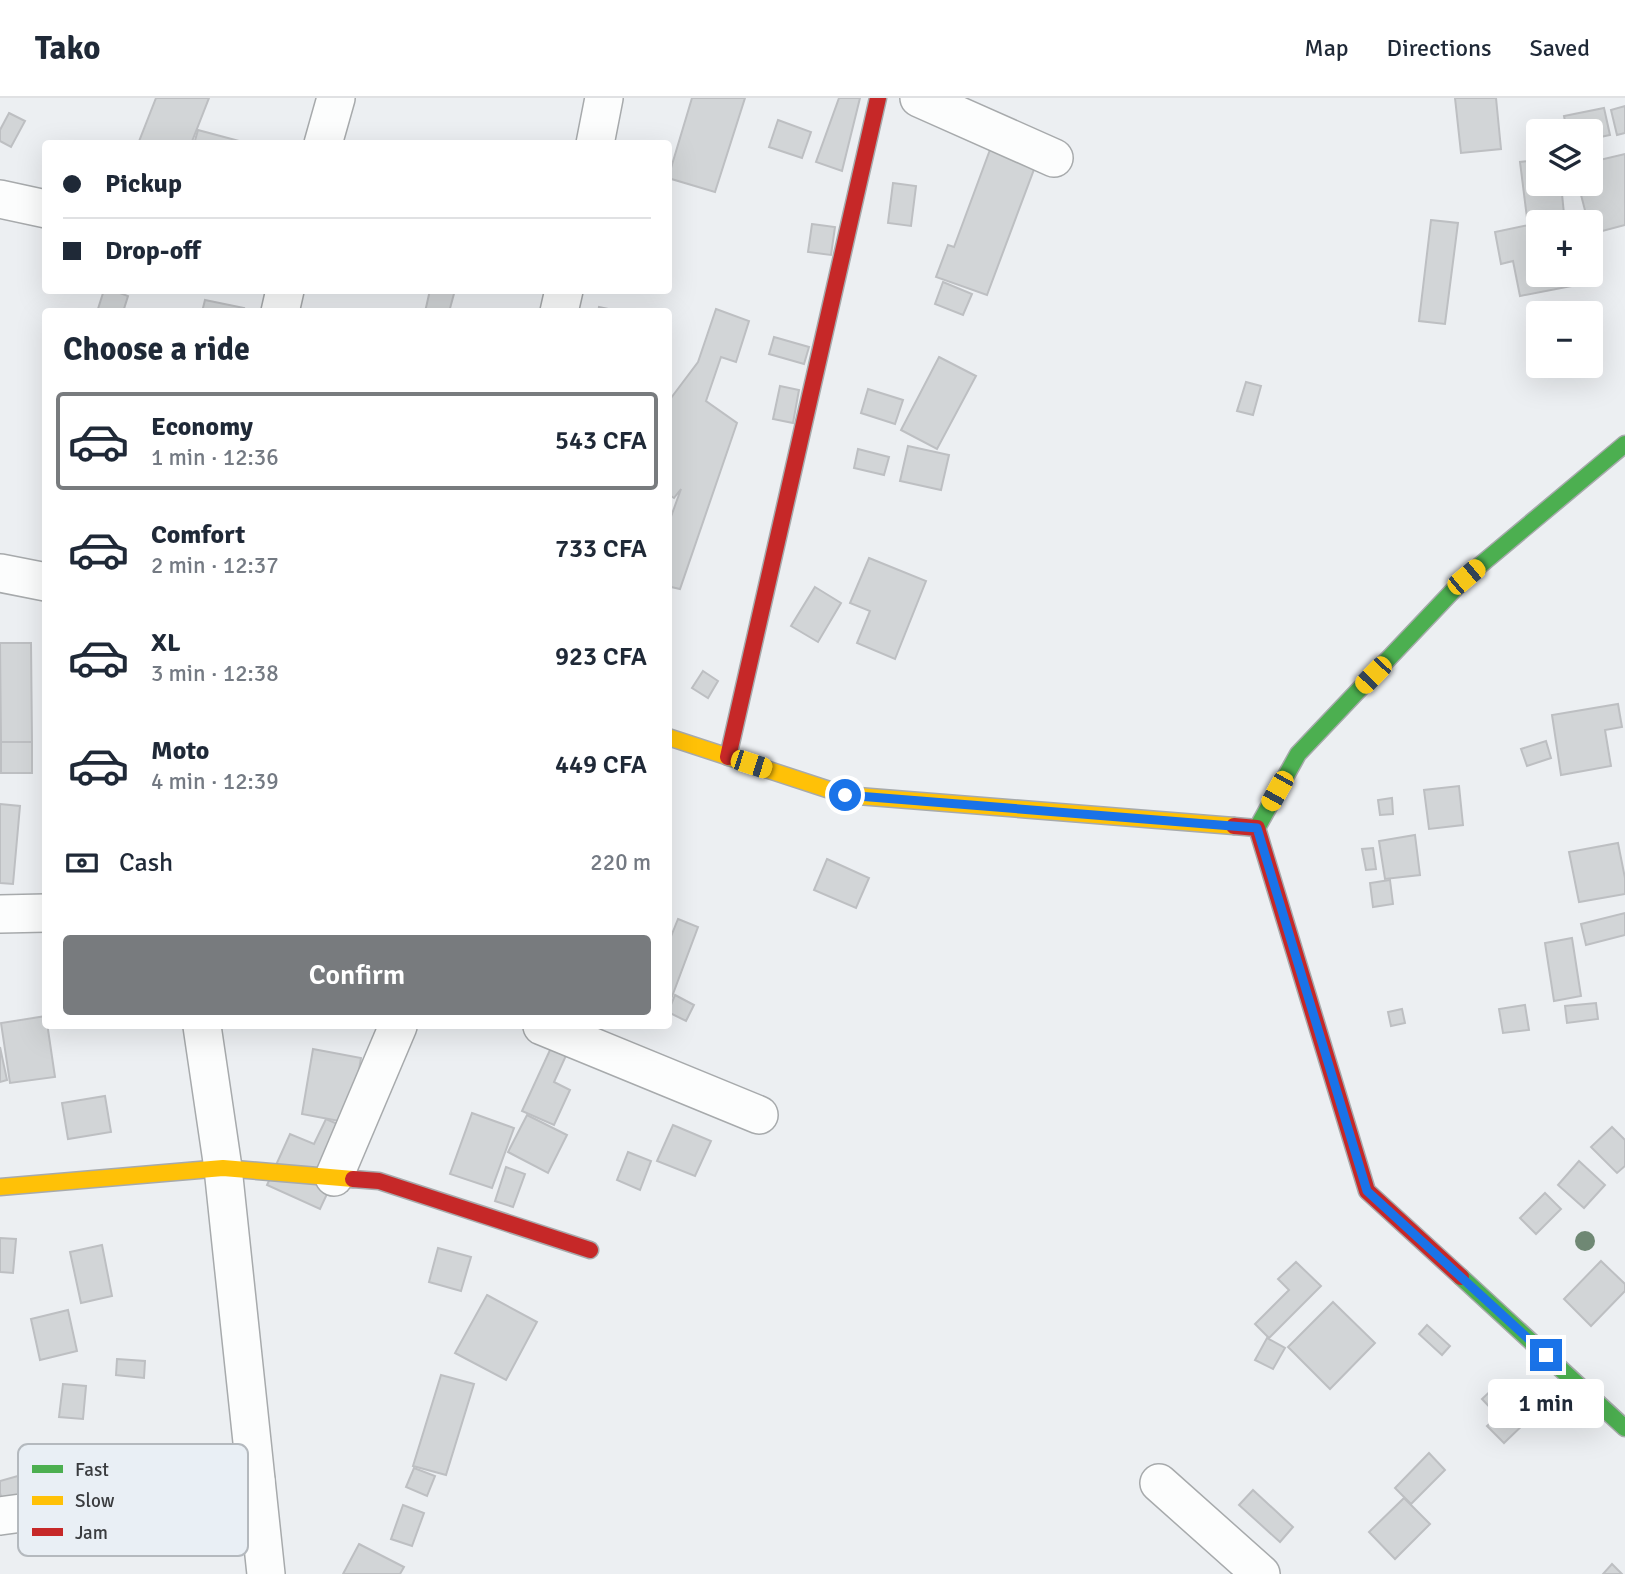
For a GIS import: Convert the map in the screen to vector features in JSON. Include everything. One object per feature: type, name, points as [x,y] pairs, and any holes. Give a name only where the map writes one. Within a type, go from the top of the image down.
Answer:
[{"type":"street","points":[[324,140],[336,98]]},
{"type":"street","points":[[596,140],[604,98]]},
{"type":"street","points":[[728,757],[878,98]]},
{"type":"street","points":[[919,98],[1054,158]]},
{"type":"street","points":[[0,199],[42,208]]},
{"type":"street","points":[[1625,444],[1457,587],[1298,754],[1257,828],[1367,1191],[1625,1428]]},
{"type":"street","points":[[0,573],[42,581]]},
{"type":"street","points":[[672,738],[845,795],[1257,828]]},
{"type":"street","points":[[0,914],[42,913]]},
{"type":"street","points":[[202,1029],[223,1168],[266,1574]]},
{"type":"street","points":[[334,1177],[397,1029]]},
{"type":"street","points":[[549,1029],[759,1115]]},
{"type":"street","points":[[0,1187],[223,1168],[379,1181],[590,1250]]},
{"type":"street","points":[[248,1482],[256,1481]]},
{"type":"street","points":[[1159,1483],[1261,1574]]},
{"type":"street","points":[[0,1516],[18,1514]]},
{"type":"building","points":[[156,98],[209,98],[193,140],[140,140]]},
{"type":"building","points":[[692,98],[745,98],[715,192],[672,179],[672,165]]},
{"type":"building","points":[[839,98],[860,98],[842,171],[816,162]]},
{"type":"building","points":[[1455,98],[1496,98],[1501,149],[1461,153]]},
{"type":"building","points":[[1625,106],[1625,133],[1617,135],[1611,110]]},
{"type":"building","points":[[1604,108],[1610,135],[1603,136],[1603,119],[1565,119],[1564,116]]},
{"type":"building","points":[[9,113],[25,121],[11,147],[0,141],[0,130]]},
{"type":"building","points":[[778,120],[811,132],[802,158],[769,147]]},
{"type":"building","points":[[198,130],[236,140],[195,140]]},
{"type":"building","points":[[991,147],[1036,164],[987,295],[936,277],[948,245],[954,247]]},
{"type":"building","points":[[1625,154],[1625,225],[1603,231],[1603,210],[1585,210],[1581,196],[1603,196],[1603,159]]},
{"type":"building","points":[[1526,161],[1526,196],[1562,196],[1564,210],[1526,210],[1520,162]]},
{"type":"building","points":[[893,183],[916,186],[911,226],[888,223]]},
{"type":"building","points":[[1431,220],[1458,223],[1445,324],[1419,321]]},
{"type":"building","points":[[812,224],[835,227],[831,255],[808,252]]},
{"type":"building","points":[[1526,226],[1526,287],[1567,287],[1520,296],[1513,261],[1501,264],[1495,232]]},
{"type":"building","points":[[943,282],[972,294],[963,315],[935,304]]},
{"type":"building","points":[[103,294],[128,296],[124,308],[98,308]]},
{"type":"building","points":[[429,294],[454,294],[450,308],[426,308]]},
{"type":"building","points":[[205,300],[244,308],[203,308]]},
{"type":"building","points":[[716,309],[749,321],[736,362],[721,357],[706,401],[737,423],[680,589],[672,587],[672,514],[681,489],[674,498],[672,497],[672,397],[698,362]]},
{"type":"building","points":[[774,337],[809,347],[804,364],[769,354]]},
{"type":"building","points":[[939,357],[976,376],[937,449],[901,430]]},
{"type":"building","points":[[1246,382],[1261,386],[1253,415],[1237,411]]},
{"type":"building","points":[[780,386],[799,390],[793,423],[773,419]]},
{"type":"building","points":[[868,389],[903,400],[895,424],[861,413]]},
{"type":"building","points":[[908,446],[949,455],[941,490],[900,481]]},
{"type":"building","points":[[858,449],[889,457],[884,475],[854,468]]},
{"type":"building","points":[[869,558],[926,581],[895,659],[857,643],[870,611],[850,603]]},
{"type":"building","points":[[815,587],[841,603],[818,642],[791,626]]},
{"type":"building","points":[[0,643],[31,643],[32,742],[1,742]]},
{"type":"building","points":[[703,671],[718,681],[708,698],[692,688]]},
{"type":"building","points":[[1618,704],[1622,727],[1605,730],[1611,766],[1561,775],[1552,715]]},
{"type":"building","points":[[1546,741],[1551,758],[1527,766],[1521,749]]},
{"type":"building","points":[[1,742],[32,742],[32,773],[1,773]]},
{"type":"building","points":[[1459,786],[1463,825],[1429,829],[1424,790]]},
{"type":"building","points":[[1392,798],[1393,814],[1380,815],[1378,800]]},
{"type":"building","points":[[0,804],[20,806],[13,884],[0,883]]},
{"type":"building","points":[[1415,835],[1420,875],[1385,879],[1379,841]]},
{"type":"building","points":[[1618,843],[1625,878],[1625,894],[1579,902],[1569,852]]},
{"type":"building","points":[[1373,848],[1376,869],[1366,870],[1362,849]]},
{"type":"building","points":[[827,859],[869,878],[856,908],[814,890]]},
{"type":"building","points":[[1390,880],[1393,904],[1373,907],[1370,883]]},
{"type":"building","points":[[1625,913],[1625,935],[1586,945],[1581,924]]},
{"type":"building","points":[[678,919],[698,927],[672,997],[672,934]]},
{"type":"building","points":[[1572,938],[1581,996],[1554,1001],[1545,943]]},
{"type":"building","points":[[675,995],[694,1005],[686,1021],[672,1014]]},
{"type":"building","points":[[1596,1003],[1598,1019],[1567,1023],[1565,1006]]},
{"type":"building","points":[[1525,1005],[1529,1030],[1503,1033],[1499,1009]]},
{"type":"building","points":[[1402,1009],[1405,1023],[1391,1026],[1388,1012]]},
{"type":"building","points":[[42,1017],[42,1029],[48,1029],[55,1077],[10,1083],[1,1023]]},
{"type":"building","points":[[560,1029],[578,1029],[554,1082],[570,1090],[554,1125],[522,1111]]},
{"type":"building","points":[[0,1047],[7,1080],[0,1082]]},
{"type":"building","points":[[313,1049],[361,1058],[350,1123],[302,1114]]},
{"type":"building","points":[[105,1096],[111,1132],[68,1139],[62,1103]]},
{"type":"building","points":[[472,1113],[514,1128],[492,1188],[450,1174]]},
{"type":"building","points":[[527,1115],[567,1135],[548,1173],[508,1152]]},
{"type":"building","points":[[326,1119],[356,1132],[320,1209],[267,1185],[290,1134],[314,1144]]},
{"type":"building","points":[[673,1125],[711,1141],[695,1176],[657,1161]]},
{"type":"building","points":[[1612,1127],[1625,1140],[1625,1166],[1617,1173],[1591,1147]]},
{"type":"building","points":[[628,1152],[651,1161],[640,1190],[617,1180]]},
{"type":"building","points":[[1579,1161],[1605,1185],[1584,1208],[1558,1185]]},
{"type":"building","points":[[506,1167],[525,1174],[513,1207],[495,1201]]},
{"type":"building","points":[[1545,1193],[1561,1209],[1536,1234],[1520,1218]]},
{"type":"building","points":[[0,1238],[16,1239],[13,1273],[0,1272]]},
{"type":"building","points":[[102,1245],[112,1296],[81,1303],[70,1252]]},
{"type":"building","points":[[438,1248],[471,1257],[461,1291],[429,1282]]},
{"type":"building","points":[[1601,1261],[1625,1284],[1625,1291],[1591,1326],[1564,1299]]},
{"type":"building","points":[[1296,1262],[1321,1286],[1269,1338],[1255,1324],[1289,1290],[1278,1279]]},
{"type":"building","points":[[487,1295],[537,1322],[506,1380],[455,1353]]},
{"type":"building","points":[[1333,1302],[1375,1343],[1330,1389],[1288,1347]]},
{"type":"building","points":[[68,1310],[77,1351],[40,1360],[31,1319]]},
{"type":"building","points":[[1427,1325],[1450,1346],[1442,1355],[1419,1334]]},
{"type":"building","points":[[1267,1338],[1285,1348],[1273,1369],[1255,1360]]},
{"type":"building","points":[[117,1359],[145,1361],[144,1378],[116,1375]]},
{"type":"building","points":[[441,1375],[474,1384],[446,1475],[413,1466]]},
{"type":"building","points":[[63,1384],[86,1386],[83,1419],[59,1417]]},
{"type":"building","points":[[1497,1385],[1529,1419],[1504,1443],[1487,1426],[1498,1416],[1482,1399]]},
{"type":"building","points":[[1429,1453],[1445,1470],[1411,1504],[1395,1488]]},
{"type":"building","points":[[414,1468],[435,1476],[427,1496],[406,1487]]},
{"type":"building","points":[[18,1476],[18,1507],[5,1511],[0,1481]]},
{"type":"building","points":[[1253,1490],[1293,1527],[1280,1542],[1239,1505]]},
{"type":"building","points":[[1404,1498],[1430,1524],[1395,1559],[1369,1532]]},
{"type":"building","points":[[403,1505],[424,1513],[412,1546],[391,1539]]},
{"type":"building","points":[[359,1544],[404,1567],[400,1574],[343,1574]]},
{"type":"building","points":[[1612,1564],[1622,1574],[1603,1574]]},
{"type":"traffic: fast","points":[[1257,828],[1298,754],[1466,577],[1625,444]]},
{"type":"traffic: fast","points":[[1461,1277],[1625,1428]]},
{"type":"traffic: slow","points":[[672,738],[845,795],[1234,826]]},
{"type":"traffic: slow","points":[[0,1187],[223,1168],[353,1179]]},
{"type":"traffic: jam","points":[[728,757],[878,98]]},
{"type":"traffic: jam","points":[[1234,826],[1257,828],[1367,1191],[1461,1277]]},
{"type":"traffic: jam","points":[[353,1179],[379,1181],[590,1250]]},
{"type":"route","points":[[845,795],[1257,828],[1367,1191],[1546,1355]]}]
